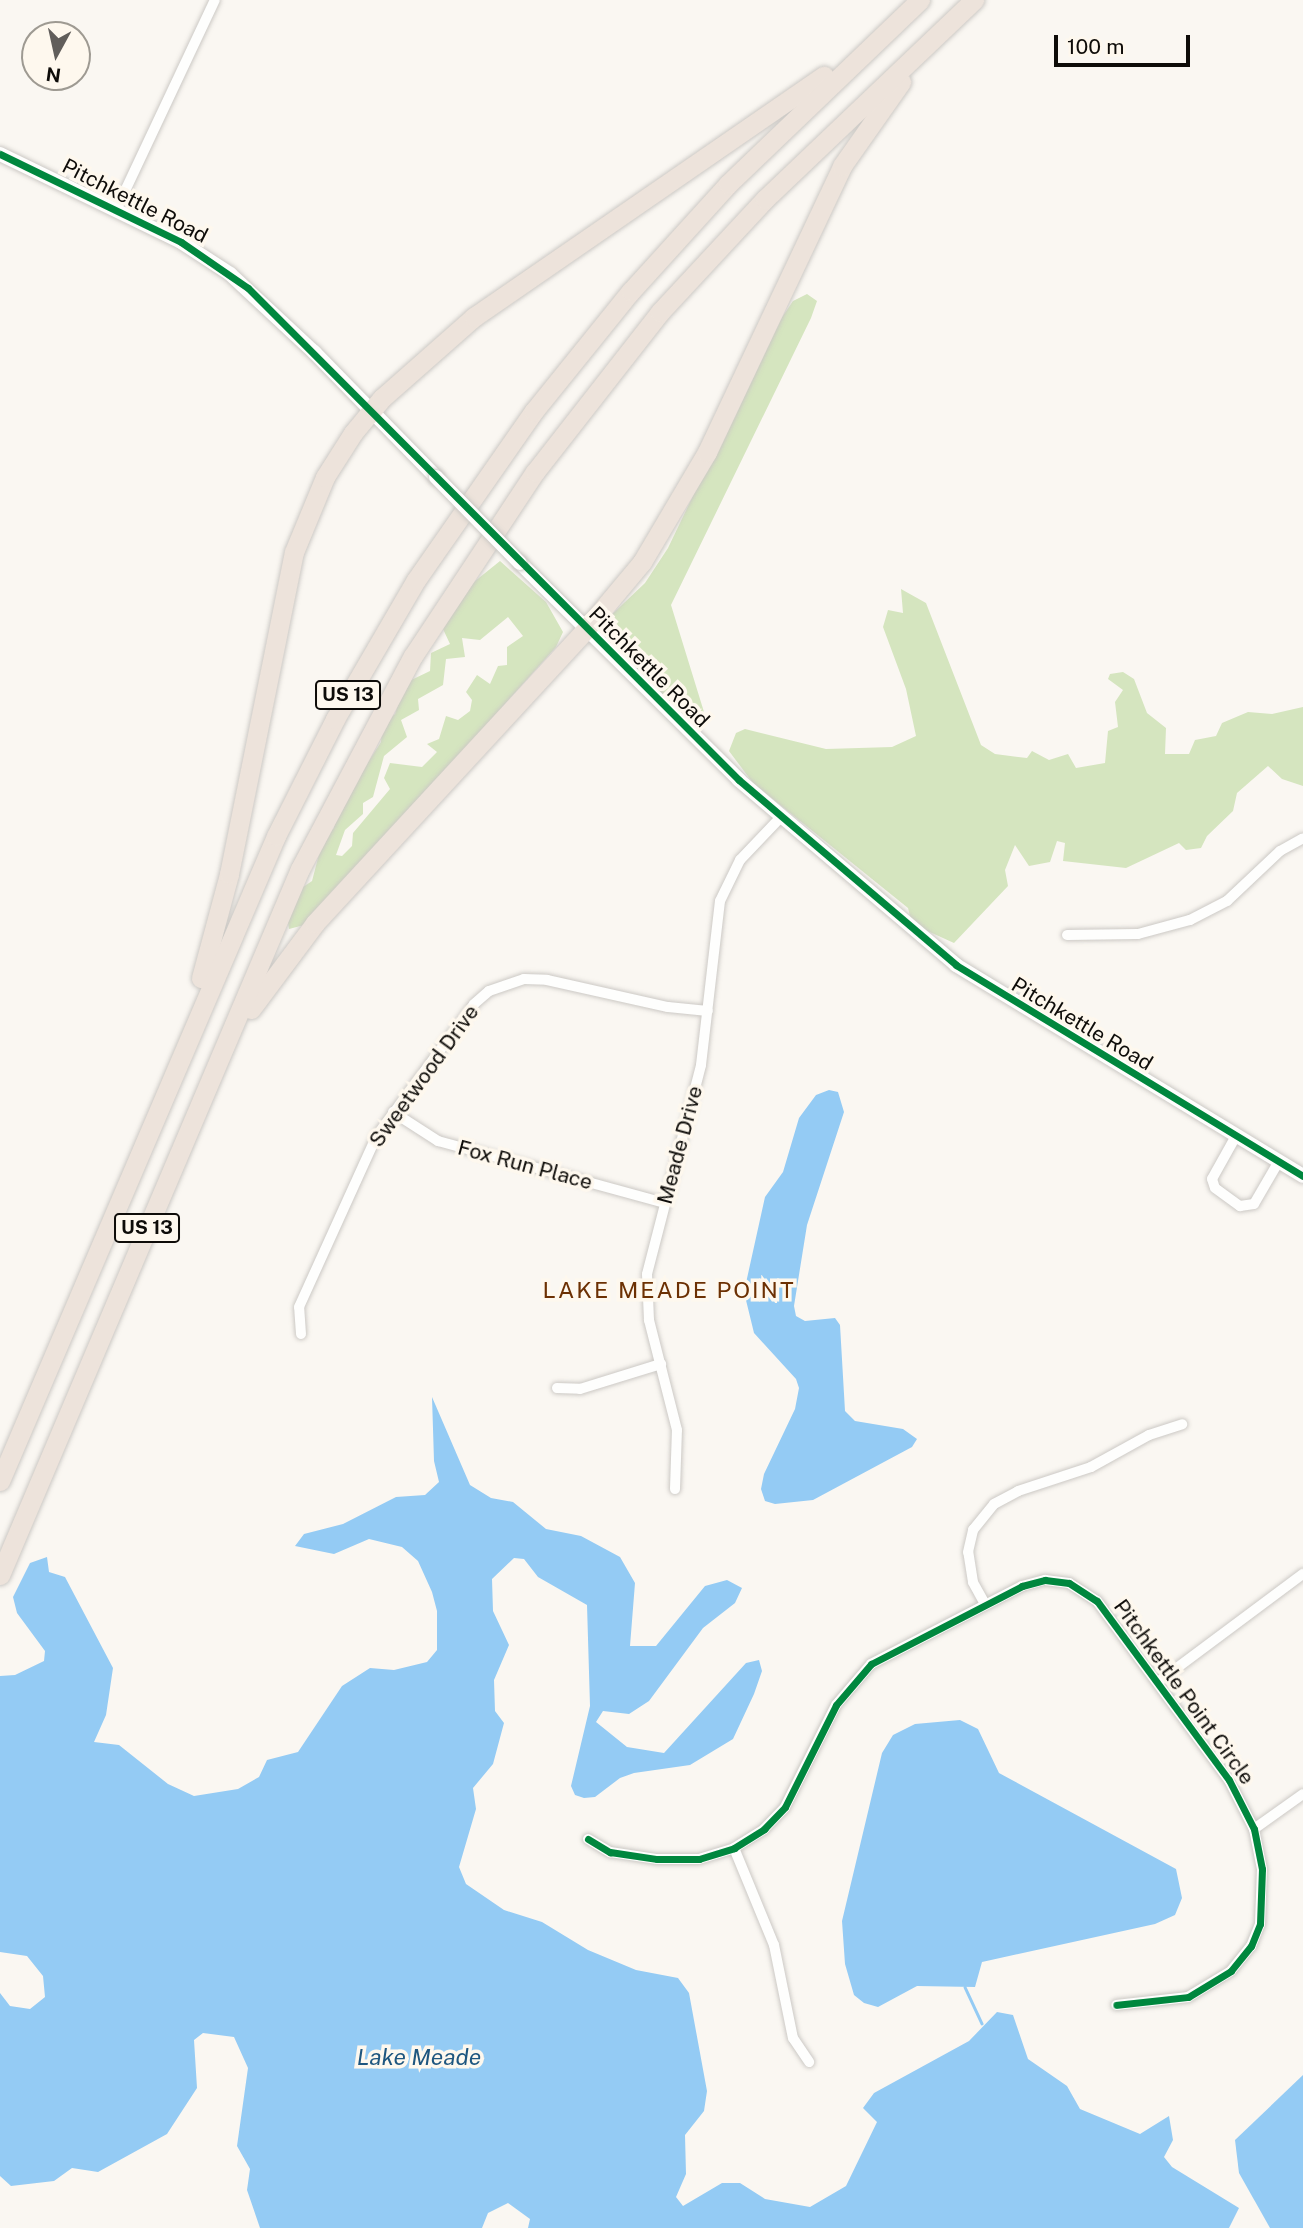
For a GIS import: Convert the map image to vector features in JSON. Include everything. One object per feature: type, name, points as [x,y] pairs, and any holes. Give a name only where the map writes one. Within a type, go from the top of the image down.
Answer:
[{"type":"highway","name":"US 13","points":[[0,1481],[162,1099],[299,788],[362,671],[438,546],[534,411],[631,291],[728,184],[920,0]]},
{"type":"highway","name":"US 13","points":[[0,1575],[300,869],[372,729],[457,586],[535,472],[613,368],[712,254],[817,147],[974,0]]},
{"type":"highway","points":[[199,1106],[280,964],[586,629],[642,562],[685,494],[853,146],[904,77],[974,0]]},
{"type":"highway","points":[[162,1099],[221,911],[294,552],[324,477],[372,410],[484,310],[888,31]]},
{"type":"main road","name":"Pitchkettle Road","points":[[0,153],[181,242],[239,281],[372,410],[586,629],[781,817],[957,965],[1303,1176]]},
{"type":"street","points":[[116,210],[215,0]]},
{"type":"street","name":"Meade Drive","points":[[676,1489],[677,1430],[646,1294],[650,1253],[691,1109],[708,1011],[718,910],[726,885],[740,859],[781,817]]},
{"type":"street","points":[[1067,935],[1138,934],[1190,920],[1227,901],[1280,851],[1303,838]]},
{"type":"street","name":"Sweetwood Drive","points":[[301,1334],[299,1307],[376,1137],[474,1004],[508,982],[547,980],[668,1007],[708,1011]]},
{"type":"street","name":"Fox Run Place","points":[[393,1112],[438,1141],[664,1203]]},
{"type":"street","points":[[1236,1136],[1212,1183],[1240,1206],[1254,1204],[1279,1161]]},
{"type":"street","points":[[557,1388],[580,1389],[661,1364]]},
{"type":"street","points":[[985,1604],[973,1581],[968,1552],[973,1530],[994,1504],[1018,1491],[1091,1467],[1154,1433],[1182,1424]]},
{"type":"street","points":[[1158,1682],[1303,1574]]},
{"type":"street","name":"Pitchkettle Point Circle","points":[[588,1839],[610,1852],[657,1859],[699,1859],[734,1848],[764,1829],[785,1807],[836,1705],[858,1676],[883,1656],[985,1604],[1033,1582],[1057,1580],[1079,1587],[1097,1601],[1229,1780],[1254,1829],[1262,1869],[1262,1909],[1255,1938],[1242,1959],[1199,1993],[1116,2005]]},
{"type":"street","points":[[1254,1829],[1303,1794]]},
{"type":"street","points":[[734,1848],[767,1924],[793,2038],[809,2062]]},
{"type":"green space","points":[[807,294],[817,301],[811,318],[671,605],[704,712],[698,727],[690,726],[608,642],[605,621],[645,583],[668,548],[770,335],[793,301]]},
{"type":"green space","points":[[500,561],[546,602],[563,632],[556,647],[308,924],[289,929],[287,916],[297,891],[312,881],[323,839],[334,828],[335,814],[381,742],[382,726],[395,714],[405,683],[430,671],[431,653],[450,644],[443,629],[459,594]],"holes":[[[508,617],[523,636],[507,647],[507,665],[498,666],[490,684],[477,675],[466,692],[472,700],[470,711],[458,720],[446,716],[439,739],[427,744],[437,752],[422,767],[390,763],[384,778],[390,789],[353,833],[352,846],[342,856],[336,855],[345,830],[363,814],[363,803],[373,797],[384,756],[407,737],[401,720],[419,710],[418,699],[443,685],[446,659],[465,657],[462,638],[480,640]]]},
{"type":"green space","points":[[901,589],[926,603],[981,745],[995,754],[1027,758],[1032,751],[1049,760],[1068,754],[1076,768],[1105,763],[1108,731],[1118,727],[1115,702],[1123,690],[1108,679],[1110,674],[1123,672],[1134,679],[1147,713],[1166,728],[1165,754],[1189,754],[1195,740],[1216,736],[1222,723],[1248,712],[1272,714],[1303,707],[1303,786],[1282,779],[1268,766],[1237,793],[1233,811],[1207,836],[1201,848],[1186,850],[1179,843],[1126,868],[1063,861],[1065,843],[1057,841],[1050,862],[1029,866],[1015,845],[1005,870],[1008,886],[954,943],[912,924],[908,908],[753,783],[729,751],[736,733],[745,729],[826,749],[892,747],[916,736],[906,689],[883,627],[888,610],[903,613]]},
{"type":"water","points":[[829,1090],[838,1092],[844,1112],[807,1225],[794,1306],[796,1316],[805,1321],[835,1318],[840,1325],[845,1411],[855,1421],[903,1429],[917,1439],[912,1447],[813,1500],[775,1504],[765,1501],[761,1489],[764,1474],[795,1409],[799,1388],[796,1379],[754,1333],[744,1292],[765,1197],[783,1172],[799,1118],[816,1095]]},
{"type":"water","name":"Lake Meade","points":[[432,1397],[470,1485],[491,1498],[513,1502],[546,1529],[581,1536],[620,1557],[635,1583],[630,1646],[656,1646],[705,1586],[727,1580],[742,1588],[735,1603],[703,1628],[649,1701],[629,1714],[603,1711],[596,1722],[627,1747],[664,1753],[746,1663],[759,1660],[762,1671],[733,1739],[690,1765],[634,1773],[620,1778],[595,1797],[584,1798],[575,1795],[571,1786],[590,1706],[587,1605],[538,1577],[524,1559],[514,1558],[492,1579],[493,1611],[509,1645],[494,1680],[495,1711],[504,1723],[493,1764],[473,1788],[476,1809],[459,1867],[466,1884],[504,1910],[542,1922],[588,1950],[636,1970],[678,1978],[689,1993],[707,2091],[704,2111],[685,2135],[686,2174],[676,2197],[683,2206],[722,2183],[740,2183],[765,2199],[810,2207],[846,2186],[877,2122],[863,2108],[874,2093],[969,2041],[997,2012],[1013,2015],[1028,2059],[1067,2086],[1080,2109],[1140,2134],[1169,2116],[1173,2140],[1164,2157],[1172,2167],[1239,2208],[1229,2228],[528,2228],[530,2219],[508,2203],[488,2213],[482,2228],[260,2228],[247,2190],[250,2169],[237,2146],[248,2068],[234,2037],[203,2033],[194,2040],[197,2088],[167,2134],[98,2172],[72,2168],[54,2181],[11,2186],[0,2176],[0,1993],[10,2006],[30,2009],[45,1997],[43,1976],[27,1956],[0,1952],[0,1676],[15,1675],[44,1661],[45,1651],[17,1613],[13,1597],[30,1563],[47,1557],[49,1572],[65,1577],[113,1668],[106,1715],[94,1742],[119,1745],[168,1784],[194,1796],[238,1789],[259,1777],[267,1760],[298,1752],[342,1686],[370,1668],[394,1670],[427,1662],[437,1650],[437,1611],[432,1592],[418,1561],[402,1547],[369,1539],[334,1554],[295,1546],[304,1534],[343,1524],[396,1497],[425,1495],[439,1482],[434,1461]]},
{"type":"water","points":[[960,1720],[978,1729],[999,1773],[1176,1869],[1182,1898],[1175,1915],[1155,1924],[982,1962],[975,1987],[917,1986],[878,2007],[864,2003],[854,1995],[845,1964],[842,1921],[882,1753],[893,1735],[915,1724]]},
{"type":"water","points":[[1303,2075],[1303,2228],[1270,2228],[1239,2173],[1235,2140]]},
{"type":"waterway","points":[[965,1987],[982,2023]]},
{"type":"cycle path","points":[[0,154],[181,242],[248,288],[739,780],[956,965],[1303,1176]]},
{"type":"cycle path","points":[[588,1839],[610,1852],[657,1859],[699,1859],[734,1848],[764,1829],[785,1807],[836,1705],[871,1664],[1022,1586],[1045,1580],[1069,1583],[1097,1601],[1229,1780],[1254,1829],[1262,1869],[1260,1924],[1251,1946],[1231,1971],[1188,1997],[1116,2005]]},
{"type":"district","name":"LAKE MEADE POINT","points":[[669,1290]]}]
